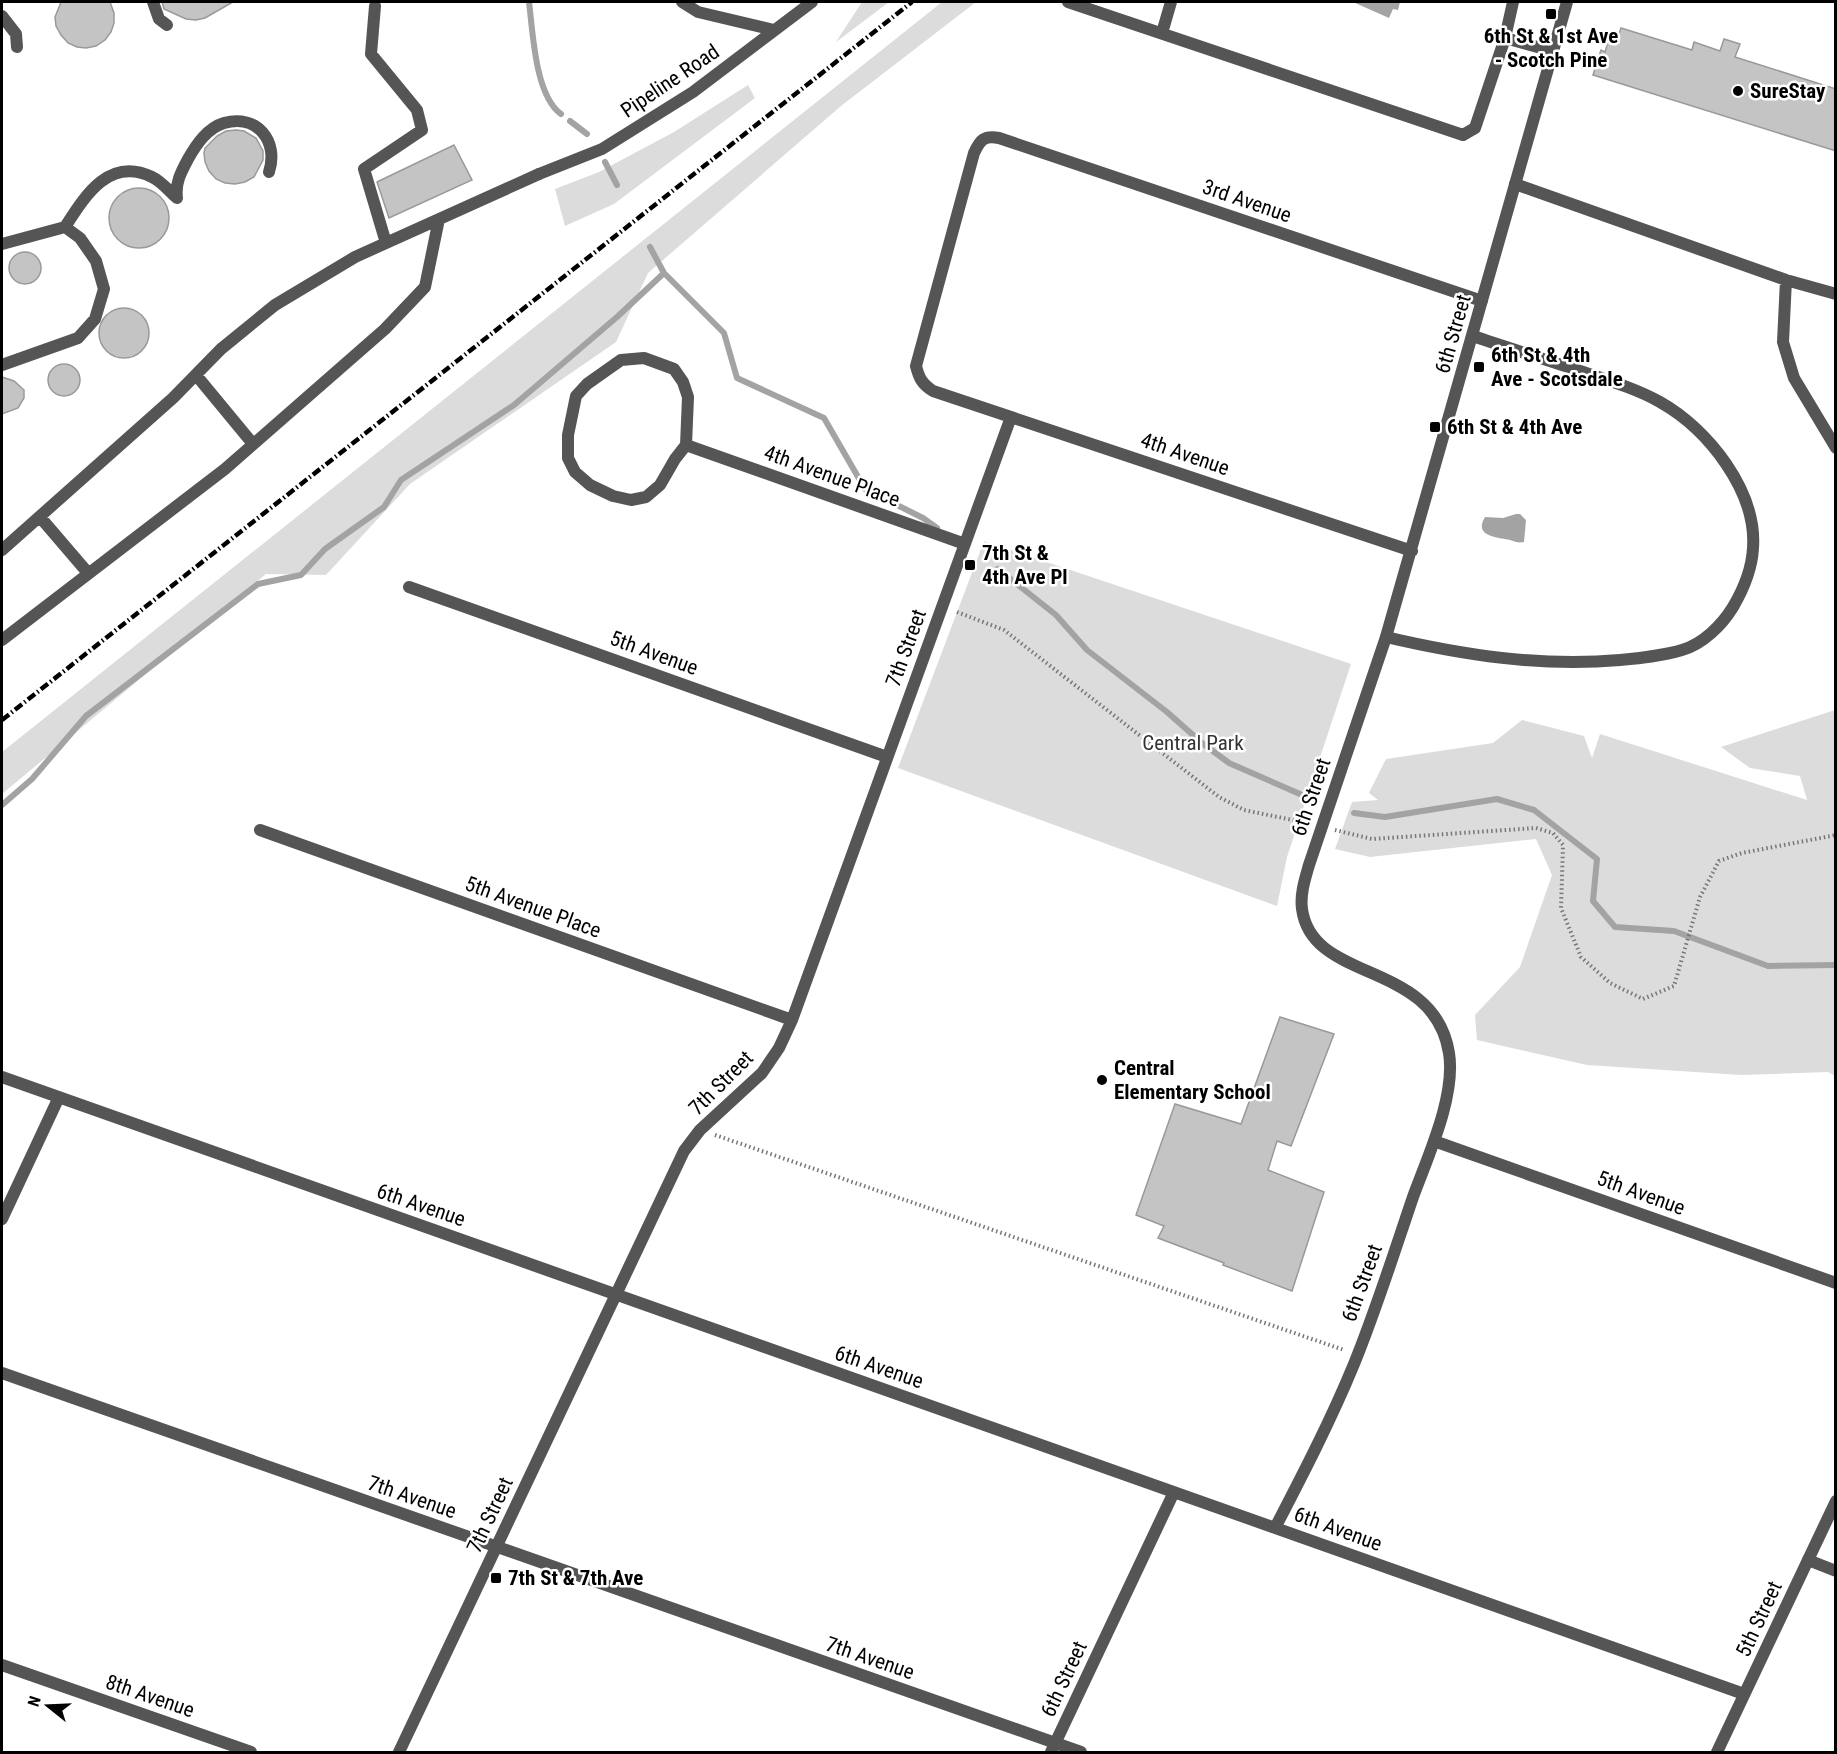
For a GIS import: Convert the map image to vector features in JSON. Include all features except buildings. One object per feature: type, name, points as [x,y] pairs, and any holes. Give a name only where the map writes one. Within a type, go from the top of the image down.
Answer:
[{"type":"street","points":[[153,2],[159,19],[167,25]]},
{"type":"street","points":[[682,2],[698,12],[774,30]]},
{"type":"street","name":"Pipeline Road","points":[[2,550],[173,399],[221,349],[275,305],[355,257],[539,174],[602,149],[693,92],[812,2]]},
{"type":"street","points":[[1068,2],[1463,135],[1475,128],[1505,38],[1513,2]]},
{"type":"street","points":[[1162,33],[1171,2]]},
{"type":"street","name":"6th Street","points":[[1275,1528],[1357,1355],[1434,1141],[1451,1076],[1449,1053],[1434,1016],[1419,999],[1403,987],[1325,950],[1313,938],[1304,922],[1301,907],[1302,889],[1386,637],[1412,551],[1567,2]]},
{"type":"street","points":[[375,6],[371,54],[417,110],[422,130],[364,169],[386,243]]},
{"type":"street","points":[[2,16],[16,34],[17,47]]},
{"type":"street","points":[[1505,38],[1552,51]]},
{"type":"street","points":[[2,244],[65,227],[95,186],[109,175],[123,170],[153,177],[177,198],[176,188],[190,155],[204,136],[223,123],[242,122],[256,127],[268,138],[272,149],[269,172]]},
{"type":"street","name":"3rd Avenue","points":[[945,395],[924,385],[916,366],[974,153],[980,141],[985,137],[999,138],[1482,301]]},
{"type":"street","points":[[1515,184],[1786,280],[1836,294]]},
{"type":"street","points":[[2,640],[225,469],[386,329],[425,287],[439,219]]},
{"type":"street","points":[[2,365],[78,338],[95,319],[104,289],[96,261],[80,238],[65,227]]},
{"type":"street","points":[[1786,280],[1783,342],[1794,378],[1831,434],[1836,448]]},
{"type":"street","points":[[1386,637],[1439,650],[1534,662],[1596,662],[1656,656],[1685,650],[1705,638],[1724,622],[1738,599],[1747,577],[1754,549],[1752,521],[1742,493],[1726,463],[1696,428],[1661,402],[1627,386],[1473,336]]},
{"type":"street","points":[[644,358],[674,369],[683,382],[687,397],[686,445],[660,485],[646,497],[631,500],[613,496],[590,485],[575,472],[568,458],[570,425],[576,396],[586,384],[621,360],[644,358]]},
{"type":"street","points":[[196,375],[253,444]]},
{"type":"street","name":"4th Avenue","points":[[945,395],[1412,551]]},
{"type":"street","name":"7th Street","points":[[399,1752],[680,1159],[700,1130],[762,1073],[779,1048],[792,1020],[1011,417]]},
{"type":"street","name":"4th Avenue Place","points":[[686,445],[964,544]]},
{"type":"street","points":[[40,517],[88,573]]},
{"type":"street","name":"5th Avenue","points":[[409,587],[887,757]]},
{"type":"street","name":"5th Avenue Place","points":[[260,830],[792,1020]]},
{"type":"street","name":"6th Avenue","points":[[2,1077],[1744,1694]]},
{"type":"street","points":[[2,1219],[59,1097]]},
{"type":"street","name":"5th Avenue","points":[[1434,1141],[1836,1283]]},
{"type":"street","name":"7th Avenue","points":[[2,1373],[496,1547],[1053,1748],[1081,1752]]},
{"type":"street","name":"6th Street","points":[[1053,1748],[1174,1492]]},
{"type":"street","name":"5th Street","points":[[1717,1752],[1836,1502]]},
{"type":"street","points":[[1808,1560],[1836,1571]]},
{"type":"street","name":"8th Avenue","points":[[2,1665],[251,1752]]},
{"type":"path","points":[[1687,947],[1700,897],[1719,861],[1742,853],[1836,836]]},
{"type":"path","points":[[700,1130],[1357,1355]]},
{"type":"green space","points":[[862,2],[889,2],[836,42]]},
{"type":"green space","points":[[942,2],[976,2],[841,106],[648,273],[616,342],[410,484],[326,575],[266,574],[2,794],[2,752]]},
{"type":"green space","points":[[748,85],[755,98],[614,204],[565,226],[555,189],[599,172],[674,132]]},
{"type":"green space","name":"Central Park","points":[[984,541],[1351,664],[1287,857],[1277,906],[898,768]]},
{"type":"green space","points":[[1835,710],[1835,1076],[1828,1072],[1741,1075],[1587,1065],[1477,1040],[1475,1015],[1520,967],[1552,875],[1536,839],[1370,857],[1335,849],[1352,802],[1378,800],[1369,793],[1386,759],[1493,743],[1522,720],[1584,736],[1592,758],[1600,734],[1807,800],[1800,776],[1750,768],[1721,747]]},
{"type":"shaded area","points":[[1353,2],[1400,2],[1398,10],[1393,9],[1389,18]]},
{"type":"shaded area","points":[[1520,514],[1526,520],[1524,542],[1494,537],[1482,529],[1485,517],[1503,518]]},
{"type":"waterway","points":[[529,2],[534,46],[541,78],[552,105],[561,114]]},
{"type":"waterway","points":[[570,121],[587,134]]},
{"type":"waterway","points":[[605,162],[617,185]]},
{"type":"waterway","points":[[650,247],[664,273],[724,333],[737,378],[824,418],[865,489],[923,518],[937,528]]},
{"type":"waterway","points":[[2,805],[32,779],[86,716],[258,584],[301,575],[325,549],[384,507],[401,480],[514,405],[617,317],[664,273]]},
{"type":"waterway","points":[[998,569],[1056,615],[1087,650],[1167,712],[1202,743],[1229,763],[1300,794]]},
{"type":"waterway","points":[[1354,813],[1385,817],[1497,799],[1534,810],[1597,859],[1593,901],[1615,927],[1674,931],[1768,966],[1836,965]]},
{"type":"railway","points":[[2,720],[912,2]]},
{"type":"place","name":"6th St & 1st Ave - Scotch Pine","points":[[1551,14]]},
{"type":"place","name":"SureStay","points":[[1738,91]]},
{"type":"place","name":"6th St & 4th Ave - Scotsdale","points":[[1479,367]]},
{"type":"place","name":"6th St & 4th Ave","points":[[1435,427]]},
{"type":"place","name":"7th St & 4th Ave Pl","points":[[970,565]]},
{"type":"place","name":"Central Elementary School","points":[[1102,1080]]},
{"type":"place","name":"7th St & 7th Ave","points":[[496,1578]]}]
